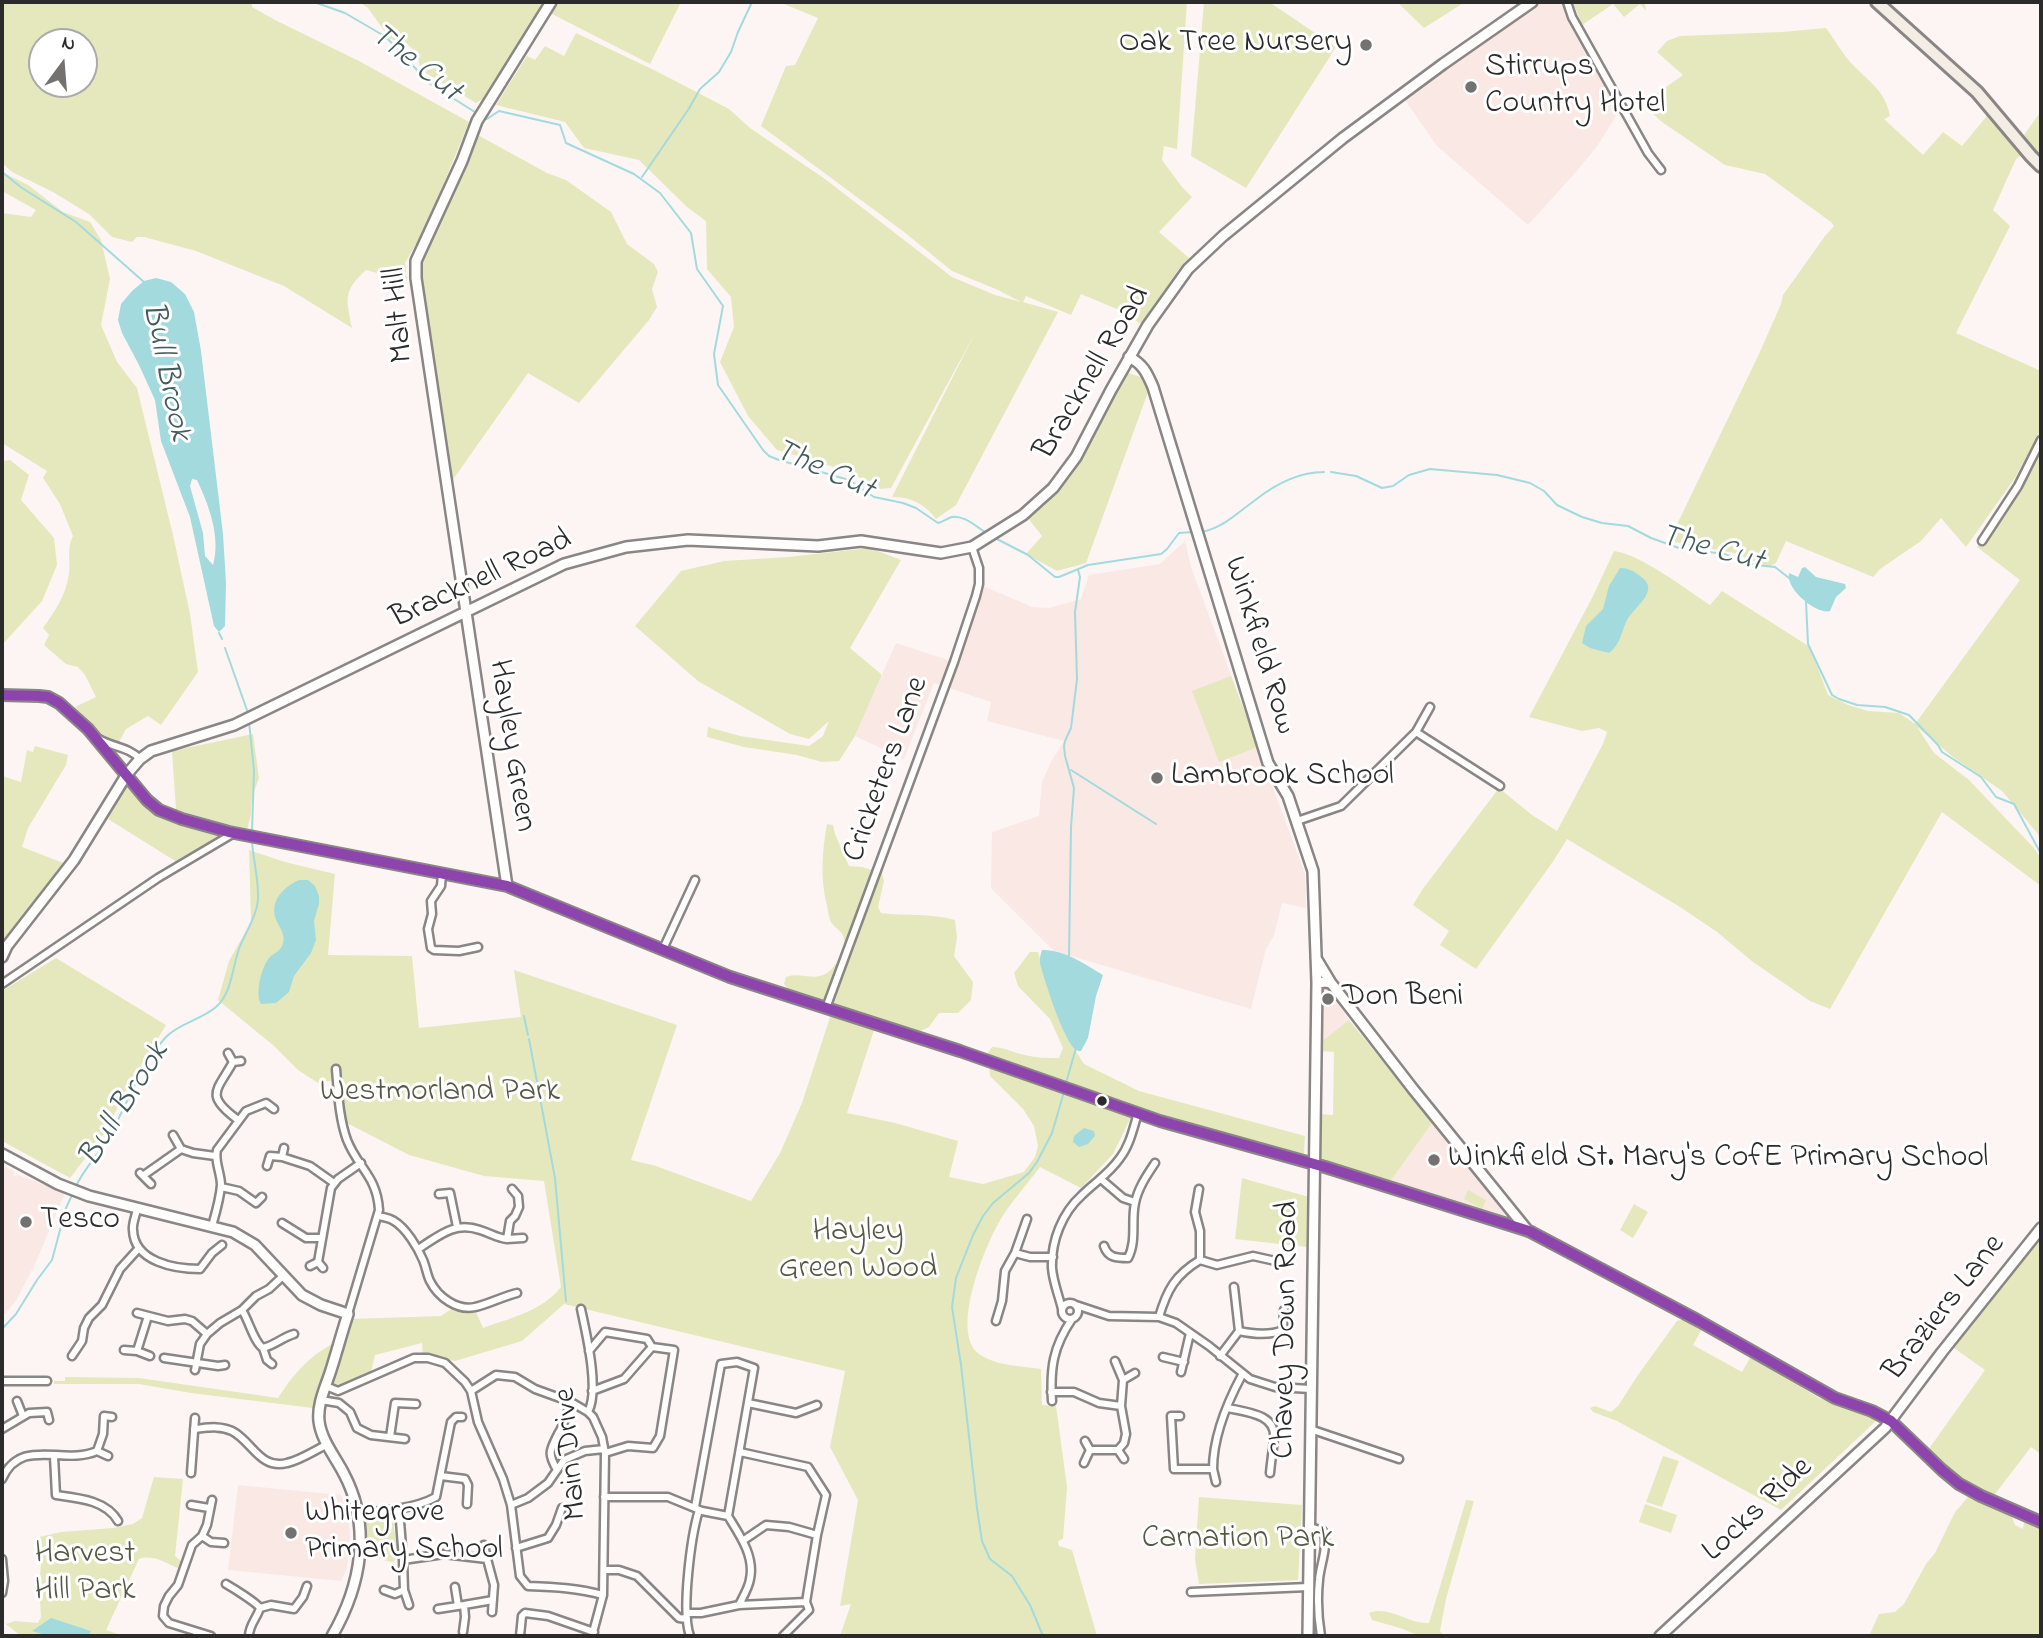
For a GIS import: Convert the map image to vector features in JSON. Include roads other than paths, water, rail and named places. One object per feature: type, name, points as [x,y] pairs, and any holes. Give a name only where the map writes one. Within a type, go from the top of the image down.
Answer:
[{"type":"main road","name":"Malt Hill","points":[[466,613],[416,278],[416,261],[481,116],[551,2]]},
{"type":"main road","name":"Bracknell Road","points":[[2,957],[7,946],[74,860],[127,774],[151,751],[200,737],[249,718],[564,564],[626,547],[688,540],[818,546],[861,541],[941,553],[972,547],[991,536],[1023,515],[1053,488],[1076,457],[1148,325],[1188,269],[1223,236],[1343,138],[1532,2]]},
{"type":"main road","points":[[1877,2],[1977,92],[2041,166]]},
{"type":"main road","name":"Winkfield Row","points":[[1129,357],[1140,363],[1153,387],[1268,763],[1288,796],[1313,871],[1317,983]]},
{"type":"main road","name":"Hayley Green","points":[[466,613],[507,886]]},
{"type":"main road","points":[[2,695],[48,697],[58,703],[92,734],[139,792],[159,810],[182,819],[252,837],[507,886],[730,978],[960,1051],[1138,1113],[1529,1231],[1699,1321],[1835,1398],[1891,1421],[1959,1484],[2041,1522]]},
{"type":"main road","points":[[1315,957],[1331,983],[1413,1089],[1529,1231]]},
{"type":"main road","points":[[1317,983],[1331,983]]},
{"type":"main road","name":"Chavey Down Road","points":[[1308,1636],[1317,983]]},
{"type":"main road","points":[[2,1154],[66,1187],[93,1197],[233,1232],[255,1245],[295,1288],[312,1300],[348,1314],[321,1400],[320,1426],[351,1488],[359,1513],[361,1538],[357,1573],[347,1605],[332,1636]]},
{"type":"main road","name":"Braziers Lane","points":[[1891,1421],[2041,1228]]},
{"type":"main road","name":"Locks Ride","points":[[1660,1636],[1891,1421]]},
{"type":"street","points":[[1567,2],[1572,17],[1647,153],[1661,170]]},
{"type":"street","points":[[1982,541],[2018,486],[2041,440]]},
{"type":"street","name":"Cricketers Lane","points":[[826,1008],[976,596],[979,568],[972,547]]},
{"type":"street","points":[[1297,821],[1341,806],[1416,732],[1430,707]]},
{"type":"street","points":[[1416,732],[1500,786]]},
{"type":"street","points":[[92,734],[108,744],[135,754],[140,759]]},
{"type":"street","points":[[125,749],[151,751]]},
{"type":"street","points":[[2,984],[158,878],[234,833]]},
{"type":"street","points":[[442,874],[441,886],[431,901],[432,914],[428,929],[431,948],[459,951],[478,947]]},
{"type":"street","points":[[663,949],[695,880]]},
{"type":"street","points":[[228,1053],[233,1062]]},
{"type":"street","points":[[238,1120],[217,1100],[216,1093],[218,1084],[233,1062],[241,1061]]},
{"type":"street","points":[[336,1069],[342,1122],[348,1142],[378,1194],[378,1216],[348,1314]]},
{"type":"street","points":[[266,1103],[268,1095]]},
{"type":"street","points":[[212,1226],[221,1187],[215,1156],[221,1143],[246,1111],[266,1103]]},
{"type":"street","points":[[266,1103],[274,1109]]},
{"type":"street","points":[[1068,1316],[1052,1269],[1055,1239],[1065,1215],[1082,1194],[1102,1180],[1121,1157],[1130,1140],[1138,1113]]},
{"type":"street","points":[[173,1135],[181,1149],[215,1156]]},
{"type":"street","points":[[282,1157],[284,1148]]},
{"type":"street","points":[[151,1184],[142,1174],[181,1149]]},
{"type":"street","points":[[267,1166],[270,1156],[282,1157],[310,1166],[334,1183]]},
{"type":"street","points":[[317,1265],[329,1194],[334,1183],[361,1163]]},
{"type":"street","points":[[1104,1246],[1112,1256],[1128,1258],[1133,1241],[1135,1202],[1155,1163]]},
{"type":"street","points":[[1102,1180],[1123,1198],[1135,1202]]},
{"type":"street","points":[[221,1187],[239,1191],[259,1205],[262,1197]]},
{"type":"street","points":[[507,1239],[510,1221],[519,1207],[518,1196],[512,1189]]},
{"type":"street","points":[[1199,1189],[1195,1212],[1200,1231],[1200,1260]]},
{"type":"street","points":[[439,1194],[451,1191],[457,1227]]},
{"type":"street","points":[[137,1209],[132,1229],[139,1248],[155,1260],[171,1266],[200,1269]]},
{"type":"street","points":[[378,1216],[393,1220],[401,1227],[418,1249],[436,1291],[449,1302],[474,1308],[517,1293]]},
{"type":"street","points":[[996,1321],[1002,1301],[1005,1271],[1015,1253],[1027,1219]]},
{"type":"street","points":[[282,1223],[306,1238],[322,1238]]},
{"type":"street","points":[[418,1249],[457,1227],[468,1227],[507,1239],[523,1238]]},
{"type":"street","points":[[202,1279],[200,1269],[222,1245]]},
{"type":"street","points":[[72,1356],[82,1341],[89,1318],[103,1305],[120,1269],[139,1248]]},
{"type":"street","points":[[1015,1253],[1053,1257]]},
{"type":"street","points":[[1159,1317],[1163,1302],[1176,1278],[1200,1260],[1217,1265],[1253,1256],[1280,1262]]},
{"type":"street","points":[[196,1366],[200,1344],[207,1335],[283,1276]]},
{"type":"street","points":[[1220,1356],[1239,1331],[1234,1287]]},
{"type":"street","points":[[1058,1289],[1078,1311],[1068,1316]]},
{"type":"street","points":[[1052,1401],[1050,1377],[1053,1357],[1068,1316],[1065,1305],[1073,1304],[1122,1317],[1159,1317],[1176,1323],[1242,1375],[1262,1384],[1311,1389]]},
{"type":"street","name":"Main Drive","points":[[581,1309],[589,1351],[592,1391],[592,1405],[588,1412],[602,1437],[604,1451],[603,1595],[593,1634]]},
{"type":"street","points":[[242,1310],[257,1344],[263,1348],[267,1360],[272,1364]]},
{"type":"street","points":[[1239,1331],[1256,1334],[1278,1333],[1283,1330],[1284,1310]]},
{"type":"street","points":[[1068,1316],[1092,1311]]},
{"type":"street","points":[[137,1313],[168,1321],[192,1321],[207,1335]]},
{"type":"street","points":[[137,1351],[148,1316]]},
{"type":"street","points":[[589,1351],[605,1332],[647,1339],[652,1347]]},
{"type":"street","points":[[263,1348],[294,1334]]},
{"type":"street","points":[[1181,1372],[1190,1334]]},
{"type":"street","points":[[592,1391],[624,1379],[652,1347]]},
{"type":"street","points":[[511,1505],[528,1498],[548,1483],[564,1460],[585,1451],[604,1451],[628,1446],[653,1448],[660,1436],[674,1350],[652,1347]]},
{"type":"street","points":[[124,1350],[150,1356]]},
{"type":"street","points":[[1163,1357],[1184,1362]]},
{"type":"street","points":[[164,1358],[196,1366],[225,1365]]},
{"type":"street","points":[[326,1386],[338,1391],[414,1358],[428,1358],[445,1363],[471,1391],[475,1416],[503,1479],[511,1505],[520,1576],[528,1586],[586,1590],[603,1595]]},
{"type":"street","points":[[1090,1450],[1118,1450],[1124,1444],[1126,1434],[1121,1406],[1123,1380],[1115,1361]]},
{"type":"street","points":[[687,1635],[688,1586],[697,1508],[721,1364],[737,1362],[754,1368],[728,1516]]},
{"type":"street","points":[[1123,1380],[1135,1373]]},
{"type":"street","points":[[471,1391],[496,1375],[515,1377],[588,1412]]},
{"type":"street","points":[[1216,1482],[1213,1456],[1242,1375]]},
{"type":"street","points":[[2,1381],[47,1381]]},
{"type":"street","points":[[1051,1392],[1074,1392],[1099,1404],[1121,1406]]},
{"type":"street","points":[[321,1400],[339,1403],[350,1412],[357,1428],[371,1435],[405,1439]]},
{"type":"street","points":[[18,1401],[23,1416]]},
{"type":"street","points":[[557,1470],[550,1458],[552,1442],[558,1436],[571,1402]]},
{"type":"street","points":[[390,1437],[395,1403],[416,1404]]},
{"type":"street","points":[[748,1403],[796,1413],[817,1405]]},
{"type":"street","points":[[1228,1408],[1267,1419],[1273,1427],[1275,1436],[1270,1473]]},
{"type":"street","points":[[2,1429],[29,1413],[47,1412],[49,1420]]},
{"type":"street","points":[[97,1451],[103,1434],[104,1416],[112,1417]]},
{"type":"street","points":[[1180,1416],[1171,1416],[1174,1469],[1213,1469]]},
{"type":"street","points":[[359,1513],[399,1508],[436,1497],[451,1422],[462,1417]]},
{"type":"street","points":[[191,1473],[195,1418]]},
{"type":"street","points":[[194,1429],[220,1427],[231,1431],[241,1437],[259,1457],[271,1463],[289,1463],[328,1444]]},
{"type":"street","points":[[352,1435],[357,1428]]},
{"type":"street","points":[[1310,1429],[1399,1459]]},
{"type":"street","points":[[1085,1441],[1090,1450]]},
{"type":"street","points":[[1084,1463],[1090,1450]]},
{"type":"street","points":[[1118,1450],[1124,1459]]},
{"type":"street","points":[[2,1479],[5,1464],[34,1454],[87,1455],[97,1451],[108,1456]]},
{"type":"street","points":[[740,1452],[808,1468],[826,1495],[806,1602],[809,1610],[783,1636]]},
{"type":"street","points":[[54,1456],[56,1495],[84,1499],[99,1505],[115,1515],[118,1521]]},
{"type":"street","points":[[441,1476],[465,1479],[468,1485],[467,1504]]},
{"type":"street","points":[[604,1497],[668,1496],[697,1508],[728,1516],[744,1540],[751,1578],[739,1605]]},
{"type":"street","points":[[211,1636],[169,1623],[163,1616],[169,1597],[178,1585],[192,1545],[202,1536],[207,1525],[212,1500]]},
{"type":"street","points":[[191,1505],[209,1508]]},
{"type":"street","points":[[399,1508],[404,1590],[410,1605]]},
{"type":"street","points":[[516,1548],[548,1538],[562,1508]]},
{"type":"street","points":[[744,1540],[766,1525],[789,1527],[817,1535]]},
{"type":"street","points":[[1310,1527],[1323,1531],[1325,1538],[1319,1580],[1318,1617],[1321,1636]]},
{"type":"street","points":[[202,1536],[211,1542],[224,1543]]},
{"type":"street","points":[[484,1545],[494,1585],[492,1612]]},
{"type":"street","points":[[404,1560],[444,1554],[487,1559]]},
{"type":"street","points":[[2,1560],[2,1593]]},
{"type":"street","points":[[604,1570],[619,1570],[638,1576],[679,1618],[739,1605],[806,1602]]},
{"type":"street","points":[[226,1584],[257,1603],[260,1608]]},
{"type":"street","points":[[248,1636],[260,1608],[271,1605],[294,1609],[307,1586]]},
{"type":"street","points":[[455,1587],[465,1617],[463,1632]]},
{"type":"street","points":[[1191,1591],[1308,1587]]},
{"type":"street","points":[[384,1590],[395,1594],[404,1590]]},
{"type":"street","points":[[160,1591],[169,1597]]},
{"type":"street","points":[[438,1609],[493,1600]]},
{"type":"street","points":[[520,1636],[522,1616],[525,1613],[548,1616],[593,1634]]},
{"type":"water","points":[[156,278],[171,282],[185,294],[194,312],[223,534],[225,626],[219,632],[214,626],[190,517],[161,441],[155,400],[118,320],[121,304],[144,281]],"holes":[[[192,479],[197,480],[215,533],[213,565],[205,556],[203,533],[190,486]]]},
{"type":"water","points":[[1805,567],[1816,577],[1845,584],[1846,588],[1836,597],[1830,611],[1810,605],[1792,586],[1789,573],[1798,577]]},
{"type":"water","points":[[1620,568],[1635,573],[1646,581],[1648,587],[1647,593],[1627,620],[1618,642],[1609,653],[1582,643],[1586,626],[1603,609],[1609,586]]},
{"type":"water","points":[[299,880],[308,880],[315,886],[319,896],[314,921],[316,940],[311,953],[294,976],[289,992],[276,1003],[261,1004],[259,988],[264,968],[269,958],[281,948],[284,940],[275,917],[275,905],[284,890]]},
{"type":"water","points":[[1042,950],[1066,955],[1103,975],[1088,1038],[1081,1051],[1071,1045],[1056,1011],[1040,965]]},
{"type":"water","points":[[1084,1128],[1094,1131],[1095,1136],[1088,1144],[1079,1147],[1073,1142],[1074,1136]]},
{"type":"water","points":[[51,1618],[91,1631],[89,1636],[49,1636],[32,1631]]},
{"type":"waterway","name":"The Cut","points":[[314,2],[345,13],[386,37],[429,83],[478,114]]},
{"type":"waterway","points":[[642,177],[700,89],[719,72],[731,52],[752,2]]},
{"type":"waterway","name":"The Cut","points":[[482,117],[487,119],[499,111],[560,125],[566,143],[634,174],[660,193],[691,233],[697,269],[723,306],[714,354],[718,385],[769,456],[849,480],[874,497],[916,508],[938,523],[959,517],[988,534]]},
{"type":"waterway","name":"Bull Brook","points":[[2,172],[76,222],[144,282]]},
{"type":"waterway","name":"The Cut","points":[[1331,472],[1356,476],[1382,488],[1393,486],[1409,475],[1430,469],[1497,475],[1530,483],[1544,491],[1557,505],[1582,517],[1628,526],[1679,548],[1724,554],[1756,565],[1775,567],[1789,578]]},
{"type":"waterway","name":"The Cut","points":[[1202,532],[1223,523],[1287,480],[1324,472]]},
{"type":"waterway","name":"The Cut","points":[[993,537],[1028,555],[1055,577],[1059,577],[1088,565],[1161,554],[1179,533],[1193,532]]},
{"type":"waterway","points":[[1069,956],[1074,788],[1064,746],[1071,728],[1077,679],[1075,612],[1080,577],[1078,570]]},
{"type":"waterway","name":"The Cut","points":[[1806,602],[1808,644],[1832,695],[1857,705],[1885,707],[1909,715],[1942,752],[1981,777],[1996,797],[2014,804],[2041,854]]},
{"type":"waterway","name":"Bull Brook","points":[[219,633],[222,639]]},
{"type":"waterway","name":"Bull Brook","points":[[225,648],[248,713]]},
{"type":"waterway","name":"Bull Brook","points":[[249,722],[254,770],[252,832]]},
{"type":"waterway","points":[[1071,770],[1156,824]]},
{"type":"waterway","name":"Bull Brook","points":[[75,1188],[110,1135],[157,1048],[171,1032],[216,1007],[225,995],[239,949],[257,905],[258,885],[252,841]]},
{"type":"waterway","points":[[524,1016],[528,1035]]},
{"type":"waterway","points":[[529,1039],[555,1178],[566,1301]]},
{"type":"waterway","points":[[1066,1083],[1076,1048]]},
{"type":"waterway","points":[[1043,1636],[1030,1605],[1012,1576],[990,1559],[982,1541],[952,1307],[956,1278],[973,1235],[993,1203],[1029,1173],[1037,1162],[1052,1133],[1064,1092]]},
{"type":"waterway","name":"Bull Brook","points":[[2,1329],[16,1314],[52,1260],[66,1208],[73,1193]]},
{"type":"place","name":"Oak Tree Nursery","points":[[1366,45]]},
{"type":"place","name":"Stirrups Country Hotel","points":[[1471,87]]},
{"type":"place","name":"Lambrook School","points":[[1157,778]]},
{"type":"place","name":"Don Beni","points":[[1328,999]]},
{"type":"place","name":"Winkfield St. Mary's CofE Primary School","points":[[1434,1160]]},
{"type":"place","name":"Tesco","points":[[26,1222]]},
{"type":"place","name":"Whitegrove Primary School","points":[[291,1533]]},
{"type":"park label","name":"Westmorland Park","points":[[440,1094]]},
{"type":"park label","name":"Hayley Green Wood","points":[[858,1252]]},
{"type":"park label","name":"Carnation Park","points":[[1238,1541]]},
{"type":"park label","name":"Harvest Hill Park","points":[[85,1574]]}]
